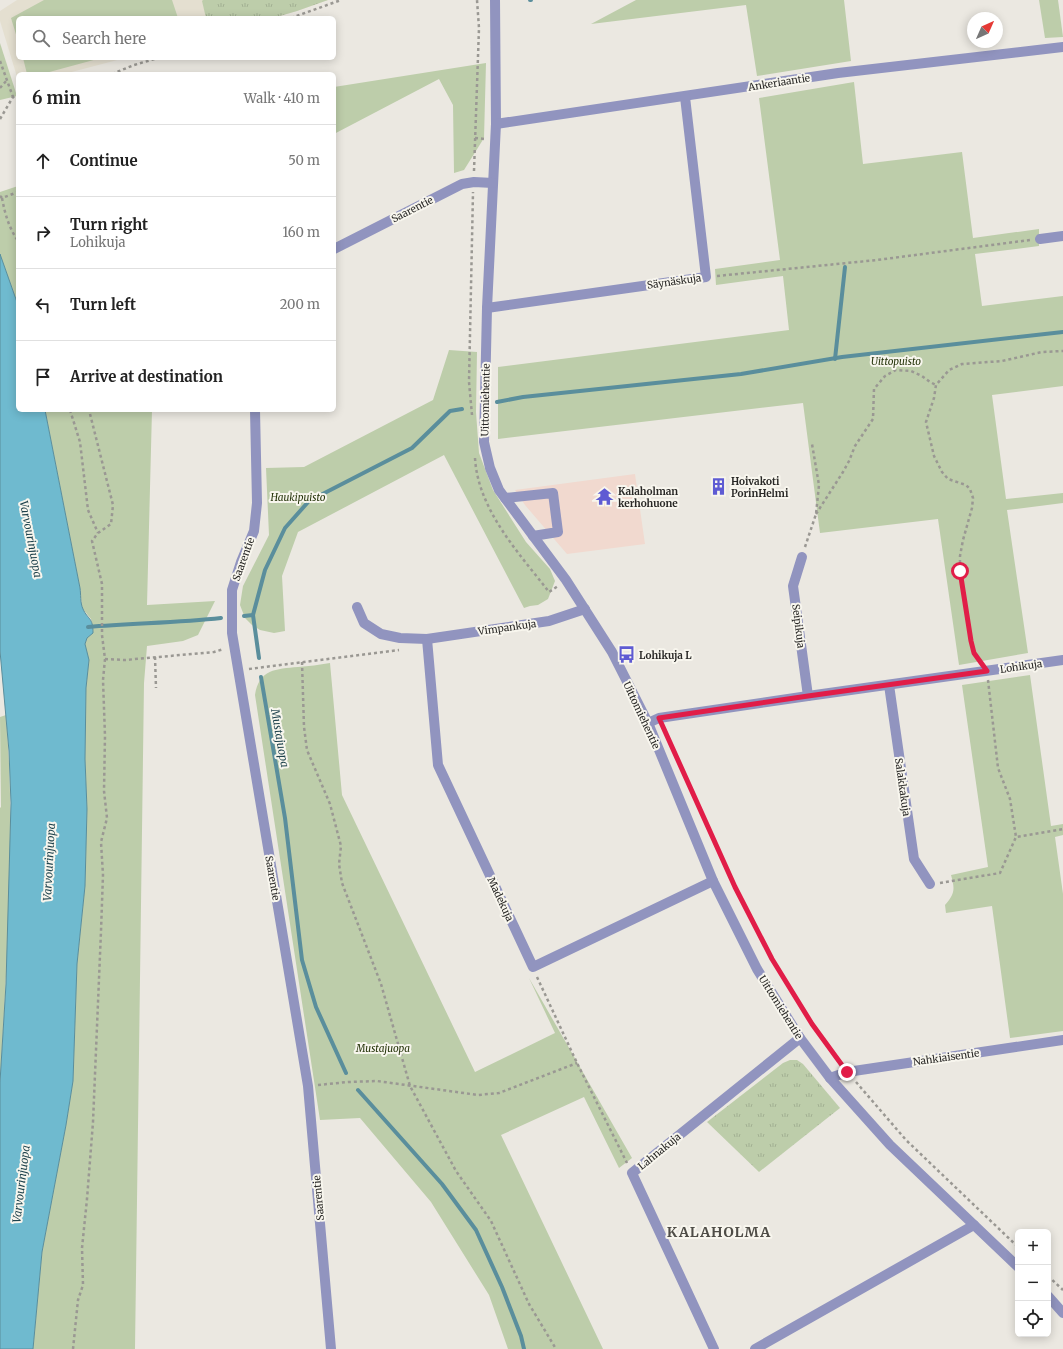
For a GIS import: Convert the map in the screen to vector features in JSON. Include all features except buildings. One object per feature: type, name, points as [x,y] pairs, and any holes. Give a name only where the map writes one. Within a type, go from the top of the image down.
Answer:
[{"type":"street","name":"Uittomiehentie","points":[[495,0],[496,124],[487,308],[484,442],[490,468],[499,490],[566,580],[586,609],[612,652],[648,723],[713,882],[757,969],[800,1038],[830,1078],[890,1145],[1016,1265]]},
{"type":"street","name":"Ankeriaantie","points":[[496,124],[838,74],[1063,47]]},
{"type":"street","name":"Säynäskuja","points":[[487,308],[706,277],[685,97]]},
{"type":"street","name":"Saarentie","points":[[336,248],[462,184],[474,182],[493,182]]},
{"type":"street","points":[[1040,239],[1063,236]]},
{"type":"street","name":"Saarentie","points":[[255,412],[257,503],[254,531],[241,562],[232,590],[232,634],[308,1086],[331,1349]]},
{"type":"street","points":[[505,498],[552,493],[558,532],[533,536]]},
{"type":"street","name":"Seipikuja","points":[[802,557],[793,586],[808,696]]},
{"type":"street","name":"Vimpankuja","points":[[357,607],[364,623],[381,634],[400,638],[427,639],[549,621],[586,609]]},
{"type":"street","name":"Madekuja","points":[[427,639],[438,765],[533,967]]},
{"type":"street","name":"Lohikuja","points":[[648,723],[659,718],[1063,660]]},
{"type":"street","name":"Salakkakuja","points":[[888,685],[914,859],[930,884]]},
{"type":"street","points":[[533,967],[713,882]]},
{"type":"street","name":"Lahnakuja","points":[[714,1349],[632,1173],[800,1038]]},
{"type":"street","name":"Nahkiaisentie","points":[[830,1078],[847,1072],[1063,1040]]},
{"type":"street","points":[[755,1349],[974,1224]]},
{"type":"street","points":[[1051,1299],[1063,1313]]},
{"type":"path","points":[[297,16],[341,0]]},
{"type":"path","points":[[472,419],[469,382],[479,28],[477,0]]},
{"type":"path","points":[[117,72],[151,60]]},
{"type":"path","points":[[0,61],[13,97]]},
{"type":"path","points":[[0,88],[7,80]]},
{"type":"path","points":[[0,119],[13,97],[16,96]]},
{"type":"path","points":[[16,193],[1,197],[10,227],[16,238]]},
{"type":"path","points":[[706,277],[877,260],[1040,239]]},
{"type":"path","points":[[930,884],[1000,873],[1016,837],[1010,799],[998,768],[987,671],[974,653],[960,571],[960,556],[972,508],[973,498],[970,489],[966,485],[948,479],[942,472],[934,456],[926,422],[934,398],[936,385],[949,370],[962,364],[1002,361],[1042,352],[1063,351]]},
{"type":"path","points":[[816,514],[843,472],[855,446],[873,419],[874,389],[884,376],[896,370],[911,371],[936,385]]},
{"type":"path","points":[[71,412],[80,442],[88,510],[98,533]]},
{"type":"path","points":[[73,1349],[78,1300],[84,1285],[82,1248],[93,1122],[101,932],[103,875],[101,842],[107,818],[104,791],[105,736],[103,680],[105,659],[102,635],[102,584],[92,541],[98,533],[111,524],[113,505],[90,412]]},
{"type":"path","points":[[802,557],[816,514],[819,485],[812,444]]},
{"type":"path","points":[[475,456],[475,464],[482,492],[495,520],[549,592],[566,580]]},
{"type":"path","points":[[105,659],[125,660],[214,652],[234,646]]},
{"type":"path","points":[[238,670],[400,650]]},
{"type":"path","points":[[155,657],[156,688]]},
{"type":"path","points":[[302,662],[304,727],[307,750],[330,804],[340,846],[339,864],[342,883],[381,984],[410,1086],[456,1171],[491,1221],[530,1304],[556,1349]]},
{"type":"path","points":[[659,718],[735,887],[772,959],[812,1024],[847,1072],[906,1140],[1015,1244]]},
{"type":"path","points":[[1016,837],[1063,829]]},
{"type":"path","points":[[533,967],[577,1063],[632,1173]]},
{"type":"path","points":[[308,1086],[370,1081],[478,1094],[499,1093],[577,1063]]},
{"type":"path","points":[[1051,1279],[1063,1290]]},
{"type":"shaded area","points":[[17,0],[328,0],[280,16],[16,16],[16,60],[117,60],[72,72],[16,72],[16,73],[0,21],[0,11]]},
{"type":"shaded area","points":[[635,474],[645,544],[567,554],[525,505],[515,490]]},
{"type":"green space","points":[[44,0],[172,0],[177,16],[16,16],[16,34],[11,18]]},
{"type":"green space","points":[[328,0],[280,16],[206,16],[202,1]]},
{"type":"green space","points":[[636,0],[844,0],[851,61],[757,76],[746,5],[591,24]]},
{"type":"green space","points":[[1039,0],[1058,0],[1063,37],[1045,38]]},
{"type":"green space","points":[[0,43],[16,96],[0,100]]},
{"type":"green space","points":[[24,60],[94,60],[49,72],[26,72]]},
{"type":"green space","points":[[486,63],[484,138],[464,170],[454,173],[453,105],[439,79],[336,133],[336,87]]},
{"type":"green space","name":"Uittopuisto","points":[[854,82],[863,164],[962,152],[973,238],[1039,229],[1039,246],[975,254],[982,306],[1063,296],[1063,386],[992,395],[1006,499],[1063,493],[1063,503],[1007,510],[1028,653],[959,665],[938,519],[820,533],[803,403],[498,439],[498,367],[789,330],[783,276],[716,285],[715,269],[780,260],[759,98]]},
{"type":"green space","points":[[16,187],[16,299],[0,254],[0,192]]},
{"type":"green space","name":"Haukipuisto","points":[[449,350],[477,352],[476,412],[479,453],[493,490],[526,542],[550,569],[555,581],[548,599],[538,605],[524,608],[444,455],[298,532],[282,576],[285,631],[274,633],[260,630],[252,625],[245,618],[240,605],[243,586],[269,535],[266,468],[304,467],[433,400]]},
{"type":"green space","points":[[45,412],[152,412],[147,605],[215,601],[198,635],[183,641],[147,646],[144,683],[135,1349],[33,1349],[42,1252],[73,1081],[77,964],[85,886],[87,809],[85,759],[86,688],[89,660],[85,644],[87,638],[93,633],[91,619],[82,608],[80,588]]},
{"type":"green space","name":"Mustajuopa","points":[[330,663],[342,795],[475,1072],[555,1033],[529,978],[632,1158],[619,1168],[584,1097],[501,1135],[603,1349],[508,1349],[489,1295],[431,1202],[360,1118],[320,1120],[255,695],[260,680],[270,672]]},
{"type":"green space","points":[[1030,675],[1051,826],[1063,824],[1063,835],[1055,837],[1063,894],[1063,1031],[1010,1038],[992,906],[946,913],[945,905],[951,898],[953,891],[951,875],[988,867],[962,685]]},
{"type":"green space","points":[[6,715],[9,761],[10,853],[8,944],[0,1082],[0,717]]},
{"type":"green space","points":[[790,1060],[797,1060],[803,1064],[840,1108],[759,1172],[707,1122],[783,1063]]},
{"type":"water","name":"Varvourinjuopa","points":[[0,254],[16,299],[16,412],[45,412],[80,588],[81,604],[91,621],[93,628],[93,633],[87,638],[85,644],[89,660],[86,688],[85,759],[87,809],[85,886],[77,964],[73,1081],[42,1252],[33,1349],[0,1349],[0,1082],[6,984],[11,803],[9,751],[0,651]]},
{"type":"waterway","points":[[835,359],[845,267]]},
{"type":"waterway","points":[[497,402],[523,397],[741,374],[842,357],[1063,332]]},
{"type":"waterway","points":[[244,616],[253,615],[265,570],[285,528],[309,501],[412,448],[450,411],[462,409]]},
{"type":"waterway","points":[[253,615],[259,658]]},
{"type":"waterway","points":[[88,627],[221,618]]},
{"type":"waterway","name":"Mustajuopa","points":[[261,677],[285,818],[302,960],[316,1007],[346,1073]]},
{"type":"waterway","name":"Mustajuopa","points":[[358,1090],[442,1184],[476,1230],[502,1287],[521,1336],[524,1349]]},
{"type":"place","name":"Hoivakoti PorinHelmi","points":[[718,487]]},
{"type":"place","name":"Kalaholman kerhohuone","points":[[605,497]]},
{"type":"place","name":"Lohikuja L","points":[[626,655]]},
{"type":"district","name":"KALAHOLMA","points":[[719,1232]]},
{"type":"route","points":[[847,1072],[812,1024],[772,959],[735,887],[659,718],[987,671],[974,653],[960,571]]}]
